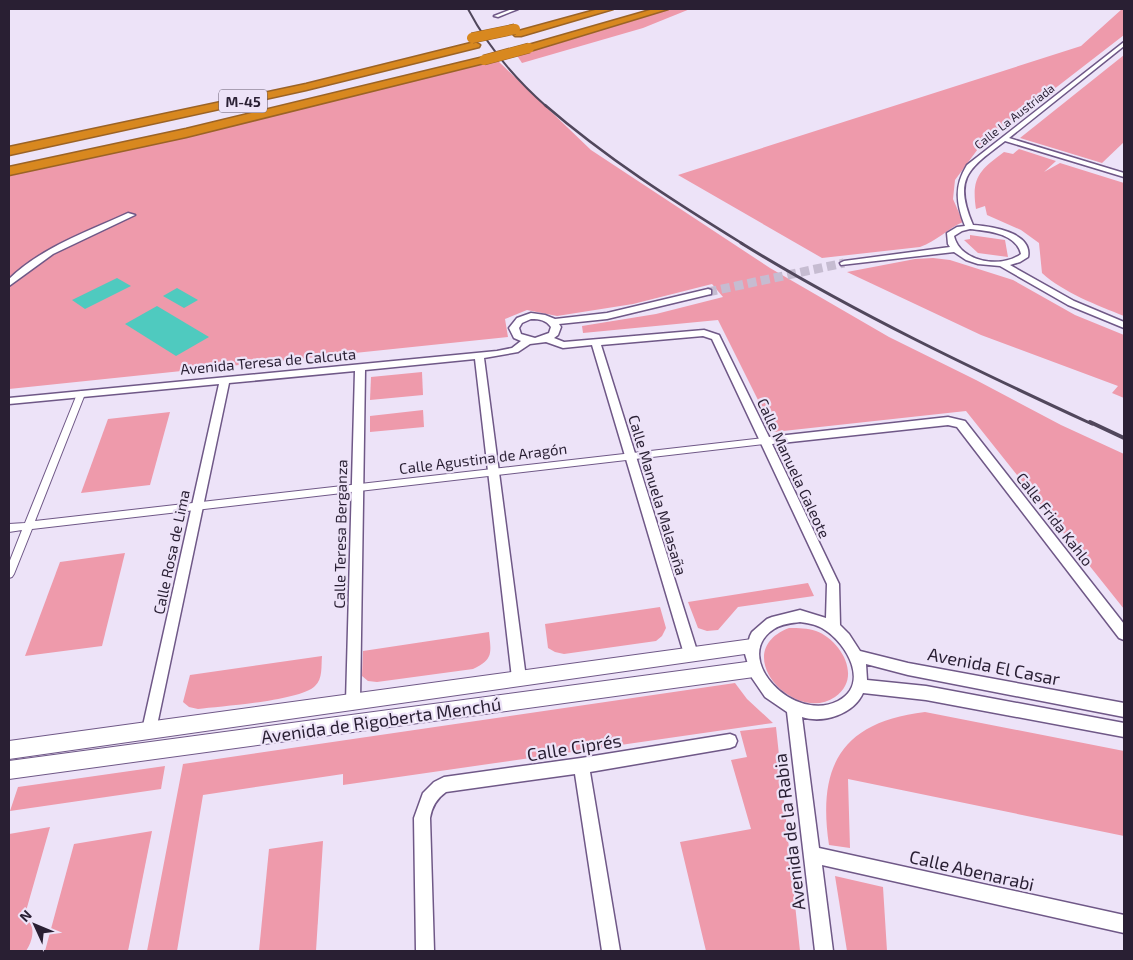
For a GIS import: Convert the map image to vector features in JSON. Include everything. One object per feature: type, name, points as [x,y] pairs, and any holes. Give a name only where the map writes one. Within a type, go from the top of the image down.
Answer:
[{"type":"highway","points":[[519,35],[576,9]]},
{"type":"highway","points":[[9,171],[186,133],[603,9]]},
{"type":"highway","name":"M-45","points":[[519,35],[608,9]]},
{"type":"highway","name":"M-45","points":[[9,151],[297,89],[633,9]]},
{"type":"highway","points":[[519,35],[663,9]]},
{"type":"highway","points":[[9,139],[192,101],[383,58],[476,46]]},
{"type":"highway","name":"M-45","points":[[9,160],[317,92],[476,46]]},
{"type":"street","points":[[496,16],[516,9]]},
{"type":"street","name":"Calle La Austriada","points":[[970,227],[959,196],[963,178],[969,166],[1124,44]]},
{"type":"street","points":[[1004,138],[1124,175]]},
{"type":"street","points":[[9,283],[20,272],[48,254],[131,215]]},
{"type":"street","points":[[1003,265],[1020,260],[1025,251],[1021,244],[1001,232],[970,227],[960,229],[950,235],[950,241],[955,249],[974,260],[1003,265],[1071,303],[1124,325]]},
{"type":"street","points":[[844,263],[955,249]]},
{"type":"street","points":[[596,343],[563,346],[548,339],[528,341],[517,336],[514,328],[519,320],[538,316],[554,322],[607,316],[708,292]]},
{"type":"street","points":[[548,339],[555,331],[554,322]]},
{"type":"street","name":"Calle Manuela Galeote","points":[[596,343],[704,333],[716,337],[833,584],[834,628]]},
{"type":"street","name":"Avenida Teresa de Calcuta","points":[[9,401],[479,355],[515,350],[528,341]]},
{"type":"street","name":"Calle Manuela Malasaña","points":[[596,343],[691,654]]},
{"type":"street","points":[[479,355],[520,678]]},
{"type":"street","name":"Calle Teresa Berganza","points":[[353,702],[360,367]]},
{"type":"street","name":"Calle Rosa de Lima","points":[[149,730],[224,380]]},
{"type":"street","points":[[9,574],[81,394]]},
{"type":"street","name":"Calle Agustina de Aragón","points":[[9,528],[630,455],[948,421],[961,424]]},
{"type":"street","name":"Calle Frida Kahlo","points":[[961,424],[1124,634]]},
{"type":"street","points":[[800,616],[817,620],[834,628],[848,641],[858,656],[861,666],[860,686],[853,698],[842,707],[828,712],[812,713],[794,709],[781,702],[769,692],[754,669],[752,646],[758,633],[769,623],[783,617],[800,616]]},
{"type":"street","name":"Avenida de Rigoberta Menchú","points":[[9,750],[752,646]]},
{"type":"street","name":"Avenida El Casar","points":[[858,656],[908,669],[1124,710]]},
{"type":"street","name":"Avenida de Rigoberta Menchú","points":[[9,770],[754,669]]},
{"type":"street","points":[[860,686],[926,693],[1124,730]]},
{"type":"street","name":"Avenida de la Rabia","points":[[794,709],[824,951]]},
{"type":"street","name":"Calle Ciprés","points":[[425,951],[422,818],[428,798],[437,789],[444,785],[581,766],[730,741]]},
{"type":"street","points":[[581,766],[611,951]]},
{"type":"street","name":"Calle Abenarabi","points":[[812,855],[1124,924]]},
{"type":"shaded area","points":[[667,9],[690,9],[643,28],[522,63],[516,54]]},
{"type":"shaded area","points":[[1124,9],[1124,35],[989,139],[986,138],[955,180],[953,199],[963,222],[932,242],[920,247],[822,258],[678,175],[1081,46]]},
{"type":"shaded area","points":[[1124,55],[1124,142],[1102,163],[1020,138]]},
{"type":"shaded area","points":[[496,59],[591,150],[770,268],[889,337],[1061,425],[1124,454],[1124,609],[966,411],[774,432],[718,320],[583,333],[582,326],[656,314],[723,297],[712,284],[633,304],[557,316],[527,310],[505,319],[508,337],[9,389],[9,174],[188,135]]},
{"type":"shaded area","points":[[1019,149],[1056,161],[1044,172],[1060,163],[1124,183],[1124,316],[1060,287],[1042,273],[1039,243],[1021,230],[987,215],[985,206],[976,209],[975,189],[979,175],[1004,152],[1013,154]]},
{"type":"shaded area","points":[[970,235],[1005,240],[1008,257],[978,253],[964,240],[970,239]]},
{"type":"shaded area","points":[[933,258],[950,260],[1013,280],[1075,315],[1124,335],[1124,398],[1112,393],[1118,386],[981,335],[847,272],[915,259]]},
{"type":"shaded area","points":[[117,278],[131,286],[85,309],[72,300]]},
{"type":"shaded area","points":[[177,288],[198,300],[184,308],[163,296]]},
{"type":"shaded area","points":[[157,306],[209,337],[176,356],[125,324]]},
{"type":"shaded area","points":[[422,372],[423,395],[370,400],[371,377]]},
{"type":"shaded area","points":[[423,410],[424,427],[370,432],[370,416]]},
{"type":"shaded area","points":[[170,412],[150,485],[81,493],[108,419]]},
{"type":"shaded area","points":[[125,553],[102,646],[25,656],[60,562]]},
{"type":"shaded area","points":[[808,583],[814,596],[738,607],[718,630],[707,631],[698,628],[688,602]]},
{"type":"shaded area","points":[[660,607],[666,628],[662,636],[656,641],[564,654],[548,648],[545,624]]},
{"type":"shaded area","points":[[789,628],[816,631],[833,642],[840,651],[848,670],[847,680],[843,689],[835,697],[819,703],[802,701],[787,694],[774,682],[766,668],[764,653],[772,639]]},
{"type":"shaded area","points":[[489,632],[490,655],[485,662],[473,669],[377,682],[368,681],[362,676],[363,651]]},
{"type":"shaded area","points":[[322,656],[318,683],[307,691],[260,702],[198,709],[189,707],[183,702],[190,675]]},
{"type":"shaded area","points":[[735,683],[747,699],[773,723],[343,785],[343,774],[203,795],[177,951],[147,951],[183,764]]},
{"type":"shaded area","points":[[925,712],[1124,751],[1124,836],[848,779],[850,848],[829,845],[826,817],[827,792],[832,770],[841,752],[855,737],[873,726],[897,717]]},
{"type":"shaded area","points":[[776,727],[800,951],[706,951],[680,842],[751,829],[731,760],[747,757],[740,731]]},
{"type":"shaded area","points":[[165,766],[161,789],[10,811],[18,787]]},
{"type":"shaded area","points":[[50,827],[24,918],[31,924],[32,938],[26,951],[9,951],[9,834]]},
{"type":"shaded area","points":[[152,831],[128,951],[45,951],[74,844]]},
{"type":"shaded area","points":[[323,841],[316,951],[259,951],[269,849]]},
{"type":"shaded area","points":[[835,876],[883,887],[887,951],[847,951]]},
{"type":"tunnel","points":[[708,292],[844,263]]},
{"type":"railway","points":[[468,9],[493,49],[524,85],[547,107]]},
{"type":"railway","points":[[545,105],[617,161],[667,196],[743,244]]},
{"type":"railway","points":[[741,243],[826,293],[870,316],[958,361],[1092,424]]},
{"type":"railway","points":[[1090,422],[1124,438]]}]
